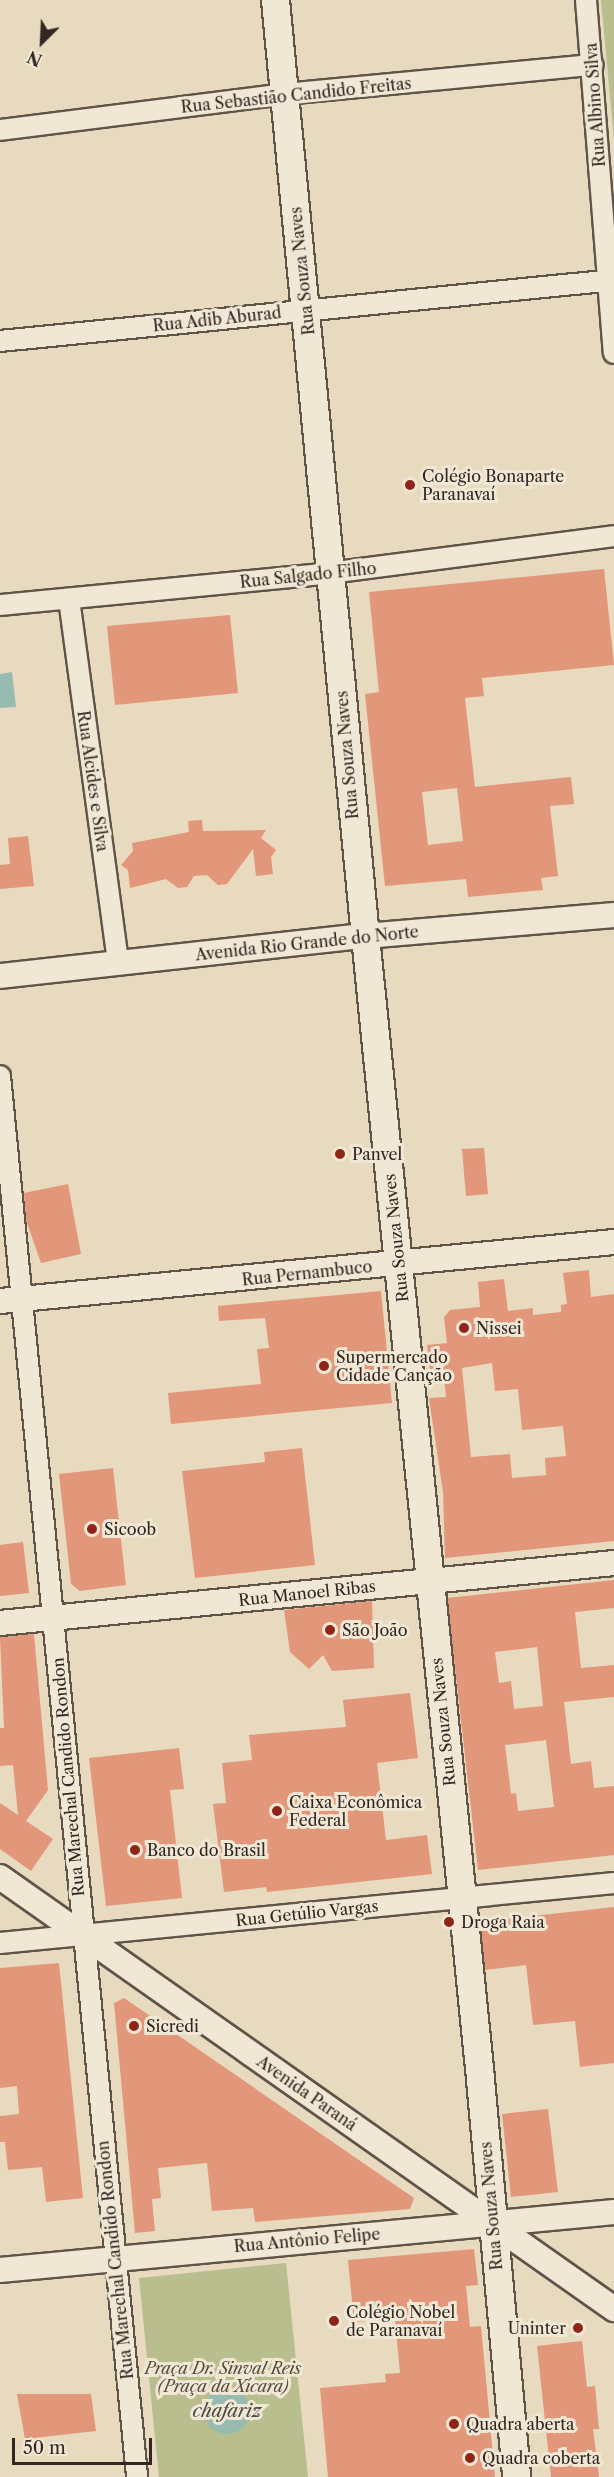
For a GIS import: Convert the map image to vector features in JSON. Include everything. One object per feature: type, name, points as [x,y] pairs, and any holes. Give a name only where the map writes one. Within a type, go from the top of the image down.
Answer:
[{"type":"main road","name":"Rua Souza Naves","points":[[275,0],[364,936],[399,1264],[516,2477]]},
{"type":"street","name":"Rua Albino Silva","points":[[586,0],[593,65],[614,353]]},
{"type":"street","name":"Rua Sebastião Candido Freitas","points":[[0,130],[284,94],[593,65]]},
{"type":"street","name":"Rua Adib Aburad","points":[[0,340],[610,280]]},
{"type":"street","name":"Rua Salgado Filho","points":[[0,605],[330,573],[614,536]]},
{"type":"street","name":"Rua Alcides e Silva","points":[[69,599],[118,963]]},
{"type":"street","name":"Avenida Rio Grande do Norte","points":[[0,976],[364,936],[614,915]]},
{"type":"street","name":"Rua Marechal Candido Rondon","points":[[0,1076],[10,1300],[53,1618],[137,2477]]},
{"type":"street","name":"Rua Pernambuco","points":[[10,1300],[614,1242]]},
{"type":"street","name":"Rua Manoel Ribas","points":[[0,1623],[614,1563]]},
{"type":"street","name":"Avenida Paraná","points":[[0,1877],[614,2309]]},
{"type":"street","name":"Rua Getúlio Vargas","points":[[0,1942],[614,1883]]},
{"type":"street","name":"Rua Antônio Felipe","points":[[0,2270],[614,2212]]},
{"type":"green space","points":[[601,0],[614,0],[614,140]]},
{"type":"green space","name":"Praça Dr. Sinval Reis (Praça da Xícara)","points":[[286,2263],[308,2477],[159,2477],[139,2278]]},
{"type":"water","points":[[12,672],[16,707],[0,708],[0,674]]},
{"type":"water","name":"chafariz","points":[[227,2388],[243,2395],[250,2411],[243,2427],[227,2434],[211,2427],[204,2411],[211,2395]]},
{"type":"building","points":[[604,569],[614,665],[482,678],[484,696],[465,698],[475,787],[571,777],[574,804],[550,806],[558,876],[541,878],[543,890],[468,897],[466,879],[385,886],[365,694],[379,692],[369,592]],"holes":[[[457,788],[463,841],[428,845],[422,792]]]},
{"type":"building","points":[[230,615],[238,693],[115,705],[107,626]]},
{"type":"building","points":[[202,820],[203,831],[266,830],[261,838],[276,850],[271,857],[273,874],[256,876],[253,849],[227,884],[218,885],[207,875],[194,876],[187,887],[178,888],[166,879],[130,888],[128,870],[121,865],[133,851],[132,843],[189,832],[188,821]]},
{"type":"building","points":[[28,836],[34,886],[0,889],[0,865],[10,864],[8,838]]},
{"type":"building","points":[[484,1148],[488,1194],[466,1196],[462,1149]]},
{"type":"building","points":[[68,1184],[81,1254],[41,1263],[26,1220],[24,1193]]},
{"type":"building","points":[[589,1270],[591,1297],[614,1294],[614,1541],[445,1558],[443,1492],[429,1398],[446,1397],[443,1368],[430,1370],[427,1345],[447,1343],[444,1317],[450,1310],[480,1307],[478,1282],[504,1279],[508,1311],[533,1308],[533,1315],[561,1312],[561,1305],[567,1304],[563,1273]],"holes":[[[492,1363],[495,1391],[518,1389],[522,1430],[563,1426],[566,1456],[545,1458],[546,1475],[512,1478],[510,1454],[471,1457],[462,1368]]]},
{"type":"building","name":"Supermercado Cidade Canção","points":[[381,1291],[392,1403],[171,1424],[168,1393],[261,1384],[257,1349],[269,1348],[265,1318],[219,1321],[218,1306]]},
{"type":"building","points":[[302,1448],[315,1565],[195,1578],[182,1471],[265,1462],[264,1452]]},
{"type":"building","name":"Sicoob","points":[[113,1468],[126,1585],[80,1591],[71,1584],[59,1474]]},
{"type":"building","points":[[23,1542],[29,1593],[0,1596],[0,1545]]},
{"type":"building","points":[[614,1580],[614,1608],[575,1612],[581,1668],[614,1665],[614,1697],[564,1702],[571,1764],[591,1761],[594,1788],[614,1786],[614,1855],[478,1870],[447,1598]],"holes":[[[537,1647],[543,1706],[514,1709],[511,1681],[499,1683],[495,1652]],[[546,1740],[554,1807],[518,1811],[516,1793],[511,1794],[505,1745]]]},
{"type":"building","name":"São João","points":[[372,1601],[374,1668],[332,1671],[323,1655],[309,1669],[290,1652],[284,1610]]},
{"type":"building","points":[[34,1634],[48,1790],[26,1821],[53,1839],[31,1871],[0,1849],[0,1803],[18,1815],[13,1765],[0,1766],[0,1728],[4,1728],[0,1637]]},
{"type":"building","points":[[410,1693],[418,1758],[377,1763],[386,1840],[427,1835],[432,1874],[267,1892],[266,1887],[224,1892],[213,1804],[226,1803],[222,1763],[252,1760],[249,1735],[346,1727],[343,1700]]},
{"type":"building","name":"Banco do Brasil","points":[[179,1748],[184,1789],[170,1790],[182,1898],[106,1906],[89,1758]]},
{"type":"building","points":[[614,1907],[614,2063],[580,2067],[575,2021],[533,2025],[526,1965],[485,1970],[480,1922]]},
{"type":"building","points":[[59,1963],[83,2198],[46,2202],[42,2167],[8,2170],[5,2142],[0,2142],[0,2116],[19,2114],[17,2086],[0,2088],[0,1968]]},
{"type":"building","points":[[124,1998],[414,2198],[410,2209],[255,2222],[253,2208],[212,2211],[207,2163],[158,2168],[161,2198],[152,2199],[155,2231],[135,2233],[114,2003]]},
{"type":"building","points":[[548,2109],[558,2192],[511,2197],[502,2114]]},
{"type":"building","points":[[474,2249],[478,2285],[466,2286],[470,2327],[481,2326],[495,2477],[328,2477],[320,2388],[386,2382],[385,2374],[400,2373],[395,2319],[354,2322],[348,2260]]},
{"type":"building","points":[[582,2341],[587,2387],[595,2386],[599,2429],[593,2429],[599,2477],[551,2477],[537,2346]]},
{"type":"building","points":[[17,2394],[91,2394],[96,2431],[25,2439]]},
{"type":"place","name":"Colégio Bonaparte Paranavaí","points":[[410,485]]},
{"type":"place","name":"Panvel","points":[[340,1154]]},
{"type":"place","name":"Nissei","points":[[464,1328]]},
{"type":"place","name":"Supermercado Cidade Canção","points":[[324,1366]]},
{"type":"place","name":"Sicoob","points":[[92,1529]]},
{"type":"place","name":"São João","points":[[330,1630]]},
{"type":"place","name":"Caixa Econômica Federal","points":[[277,1811]]},
{"type":"place","name":"Banco do Brasil","points":[[135,1850]]},
{"type":"place","name":"Droga Raia","points":[[449,1922]]},
{"type":"place","name":"Sicredi","points":[[134,2026]]},
{"type":"place","name":"Colégio Nobel de Paranavaí","points":[[334,2321]]},
{"type":"place","name":"Uninter","points":[[578,2328]]},
{"type":"place","name":"Quadra aberta","points":[[454,2424]]},
{"type":"place","name":"Quadra coberta","points":[[470,2458]]}]
